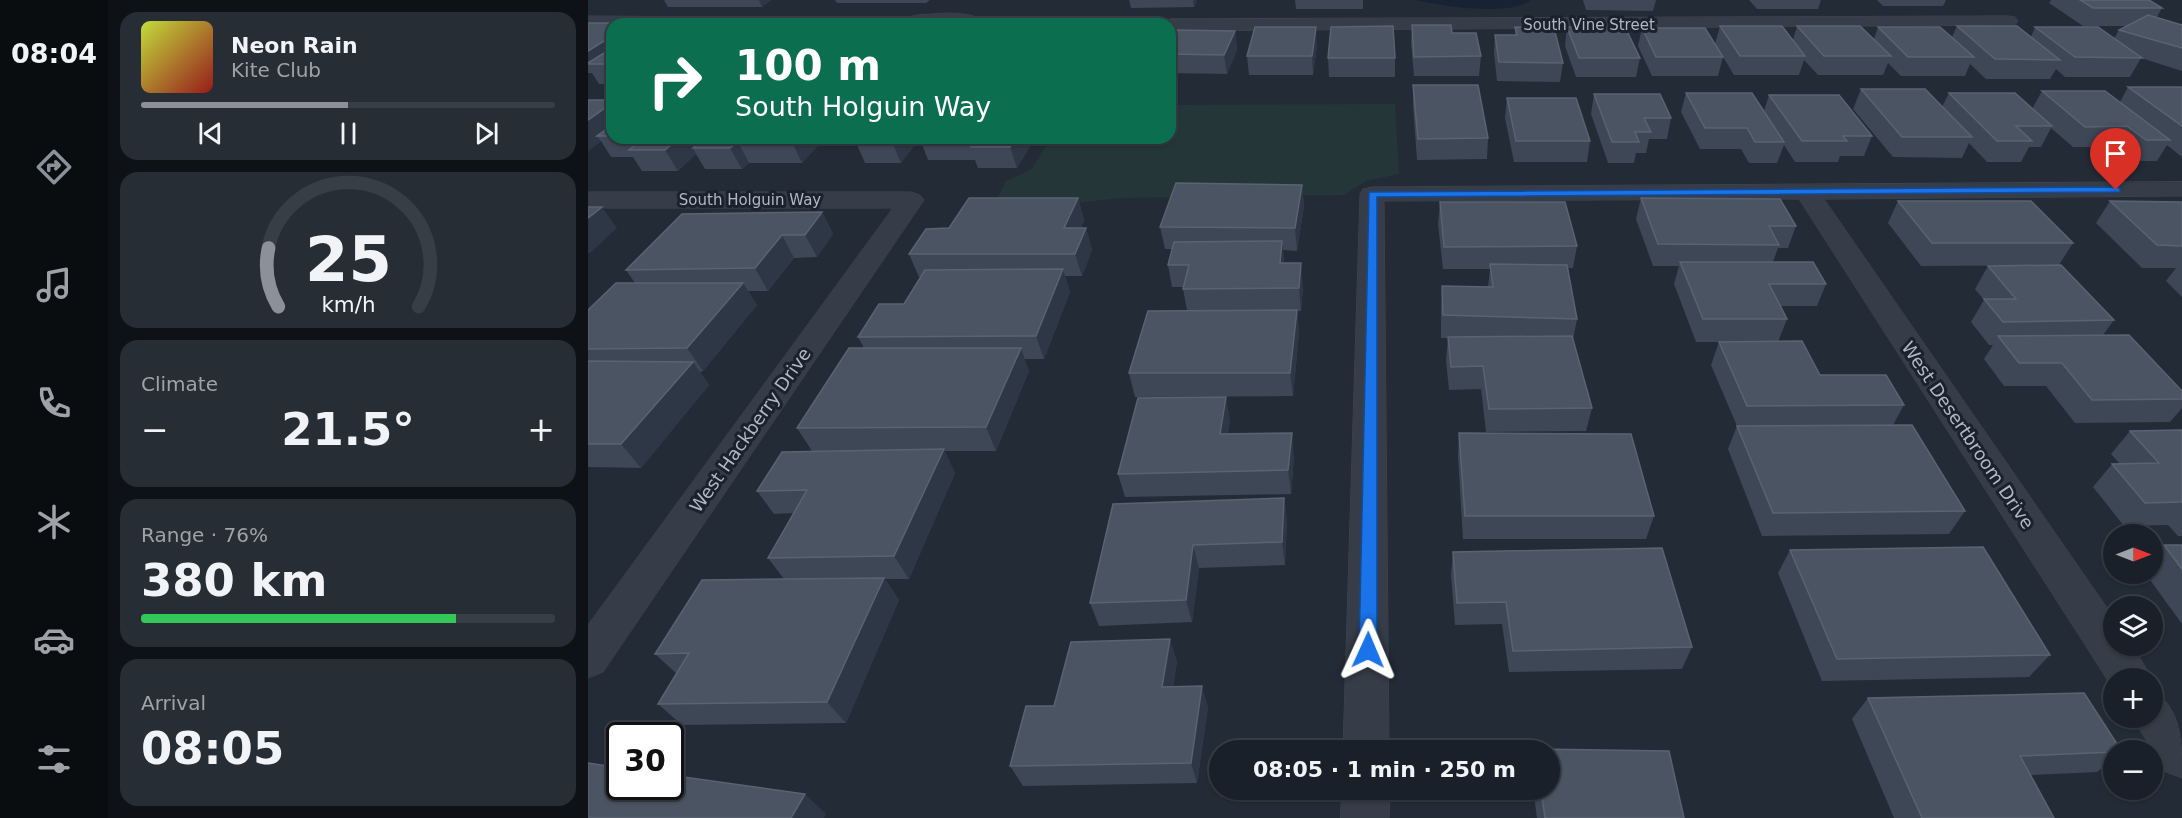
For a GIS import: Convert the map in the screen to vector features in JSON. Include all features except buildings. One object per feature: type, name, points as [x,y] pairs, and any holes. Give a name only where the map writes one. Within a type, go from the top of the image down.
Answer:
[{"type":"street","name":"South Vine Street","points":[[1176,25],[2009,21],[1981,0]]},
{"type":"street","points":[[781,18],[795,6]]},
{"type":"street","points":[[1236,26],[1246,8]]},
{"type":"street","points":[[1701,9],[1712,24]]},
{"type":"street","points":[[588,21],[606,21]]},
{"type":"street","points":[[1366,740],[1372,194],[2182,189]]},
{"type":"street","name":"West Desertbroom Drive","points":[[1806,191],[2123,668]]},
{"type":"street","name":"South Holguin Way","points":[[588,200],[911,200]]},
{"type":"street","name":"West Hackberry Drive","points":[[588,660],[911,200]]},
{"type":"street","points":[[2163,728],[2182,756]]},
{"type":"street","points":[[1365,818],[1366,800]]},
{"type":"shaded area","points":[[1395,104],[1399,174],[1366,181],[1344,195],[1120,198],[990,213],[1006,181],[1032,169],[1047,144],[1176,144],[1176,105]]},
{"type":"water","points":[[1416,0],[1531,0],[1507,8],[1475,9]]},
{"type":"route","points":[[1368,650],[1372,194],[2116,190]]}]
